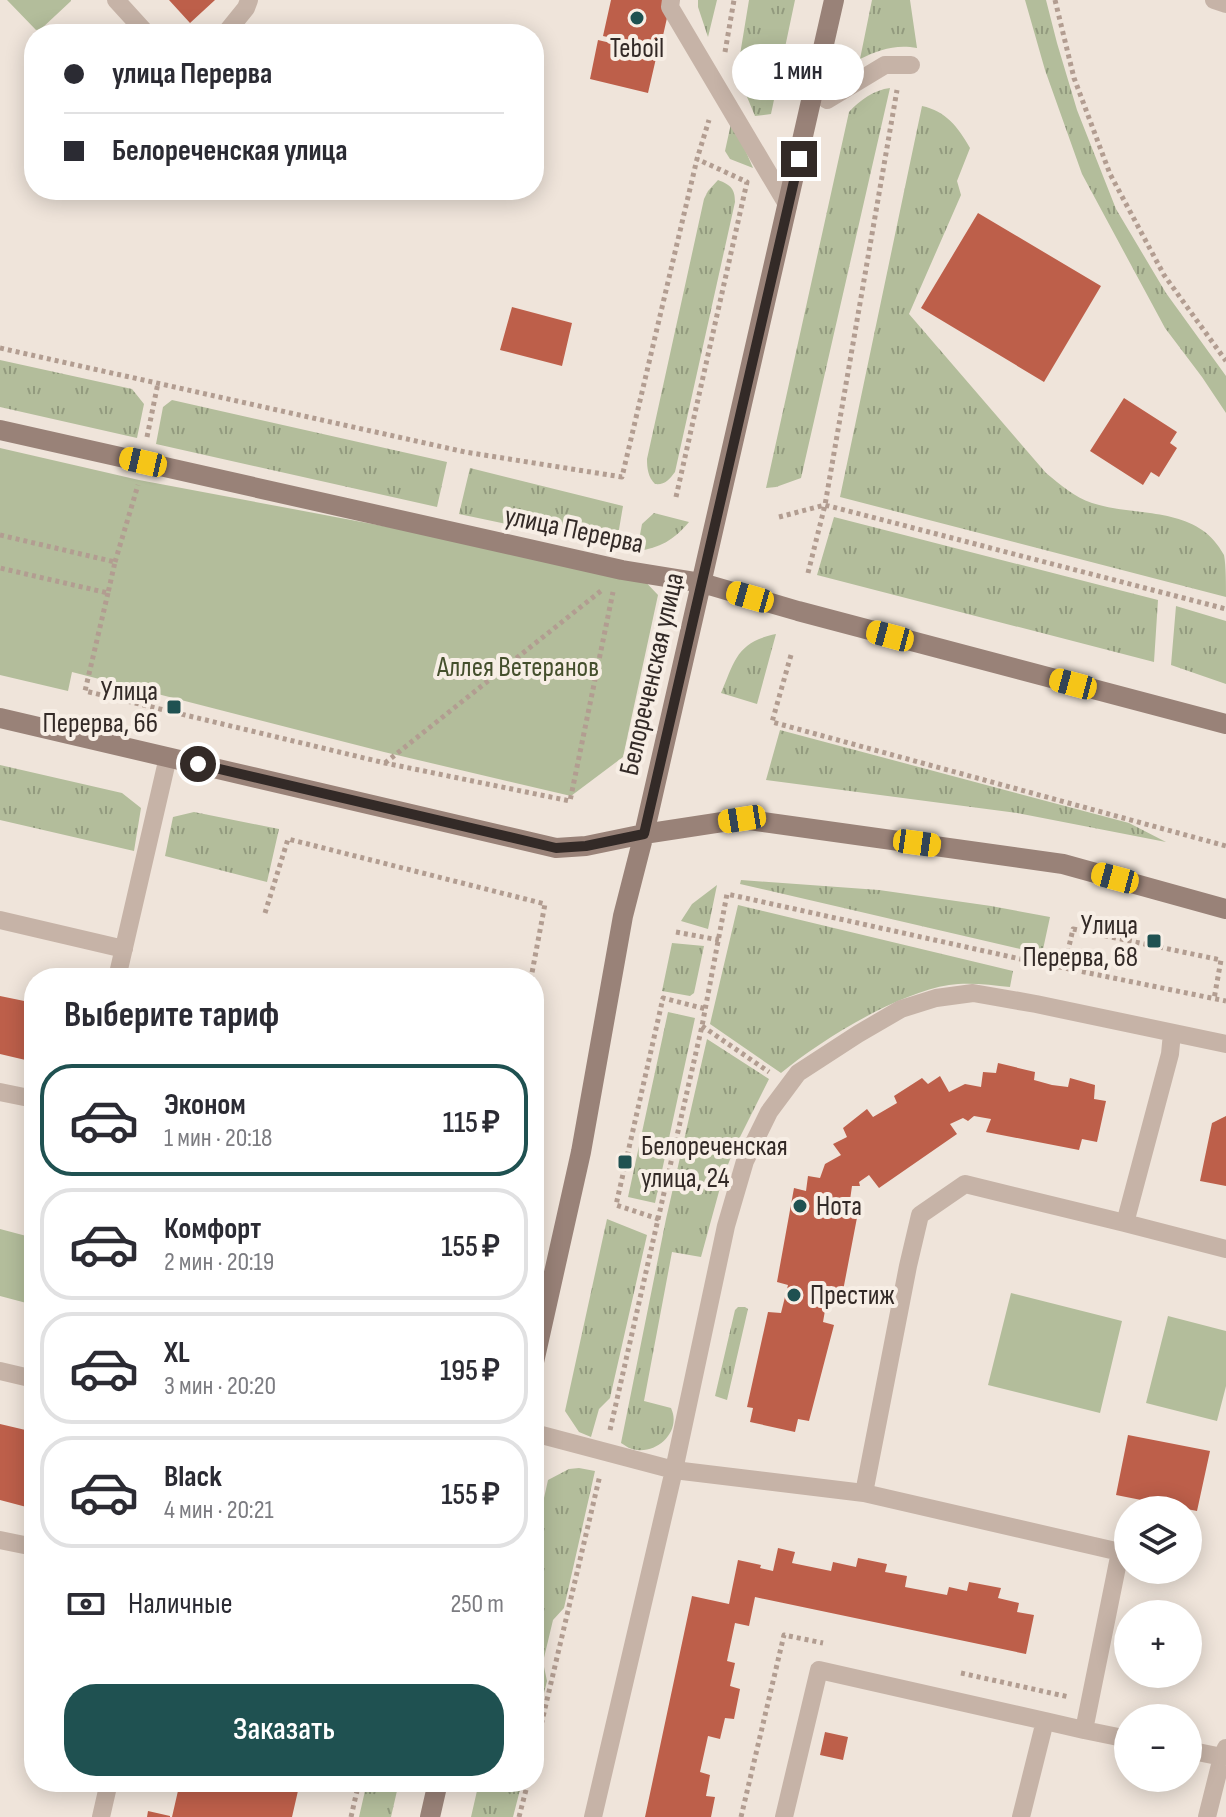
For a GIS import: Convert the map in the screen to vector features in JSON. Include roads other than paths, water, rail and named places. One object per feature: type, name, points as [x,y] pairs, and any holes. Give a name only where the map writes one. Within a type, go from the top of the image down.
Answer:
[{"type":"main road","name":"Белореченская улица","points":[[544,1317],[581,1152],[623,916],[834,0]]},
{"type":"main road","name":"улица Перерва","points":[[0,430],[622,570],[702,583],[1226,724]]},
{"type":"main road","points":[[0,718],[556,848],[586,846],[742,819],[1063,864],[1226,909]]},
{"type":"main road","points":[[430,1817],[436,1792]]},
{"type":"lane","points":[[116,0],[138,24]]},
{"type":"lane","points":[[233,24],[249,0]]},
{"type":"lane","points":[[671,0],[670,7],[788,206]]},
{"type":"lane","points":[[1214,0],[1226,4]]},
{"type":"lane","points":[[827,100],[885,65],[906,65]]},
{"type":"lane","points":[[119,968],[168,757]]},
{"type":"lane","points":[[0,920],[124,949]]},
{"type":"lane","points":[[593,1817],[674,1470],[726,1226],[745,1161],[769,1112],[798,1073],[901,1009],[936,998],[973,993],[1226,1044]]},
{"type":"lane","points":[[1125,1223],[1170,1054],[1172,1033]]},
{"type":"lane","points":[[0,1092],[24,1097]]},
{"type":"lane","points":[[864,1493],[920,1215],[965,1184],[1226,1249]]},
{"type":"lane","points":[[0,1371],[24,1377]]},
{"type":"lane","points":[[544,1436],[674,1470],[864,1493],[1120,1552],[1084,1730]]},
{"type":"lane","points":[[0,1540],[24,1545]]},
{"type":"lane","points":[[784,1817],[819,1670],[1114,1736]]},
{"type":"lane","points":[[1021,1817],[1045,1721]]},
{"type":"lane","points":[[1202,1751],[1224,1753],[1207,1817]]},
{"type":"lane","points":[[101,1817],[107,1792]]},
{"type":"place","name":"Teboil","points":[[637,18]]},
{"type":"place","name":"Улица Перерва, 66","points":[[174,707]]},
{"type":"place","name":"Улица Перерва, 68","points":[[1154,941]]},
{"type":"place","name":"Белореченская улица, 24","points":[[625,1162]]},
{"type":"place","name":"Нота","points":[[800,1206]]},
{"type":"place","name":"Престиж","points":[[794,1295]]},
{"type":"park label","name":"Аллея Ветеранов","points":[[518,667]]}]
